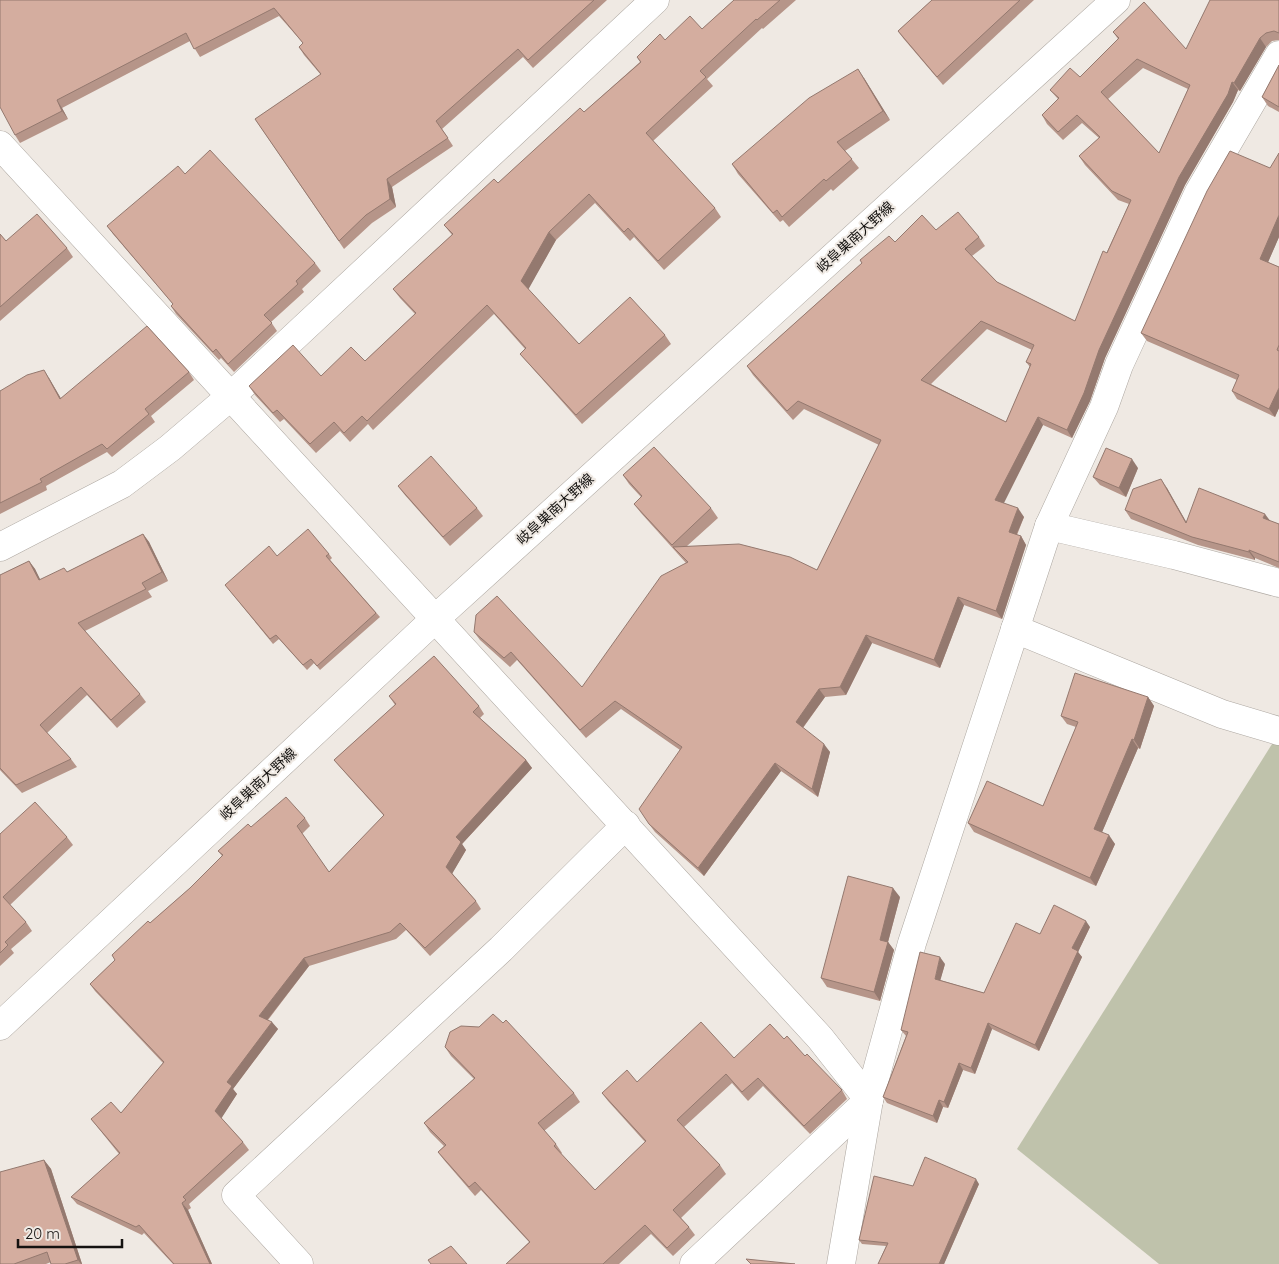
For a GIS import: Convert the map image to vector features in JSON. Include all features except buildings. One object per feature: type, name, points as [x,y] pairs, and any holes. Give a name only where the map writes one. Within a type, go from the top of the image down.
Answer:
[{"type":"street","points":[[0,547],[122,484],[170,448],[231,396],[655,0]]},
{"type":"street","name":"岐阜巣南大野線","points":[[0,1026],[435,619],[1116,0]]},
{"type":"street","points":[[841,1264],[869,1100],[912,943],[1049,526],[1104,407],[1119,365],[1199,192],[1279,55]]},
{"type":"street","points":[[0,145],[820,1038],[869,1100]]},
{"type":"street","points":[[1049,526],[1174,555],[1279,583]]},
{"type":"street","points":[[1016,629],[1222,714],[1279,731]]},
{"type":"street","points":[[299,1264],[236,1195],[501,949],[626,825]]},
{"type":"street","points":[[694,1264],[869,1100]]},
{"type":"green space","points":[[1279,733],[1279,1264],[1159,1264],[1017,1149]]}]
